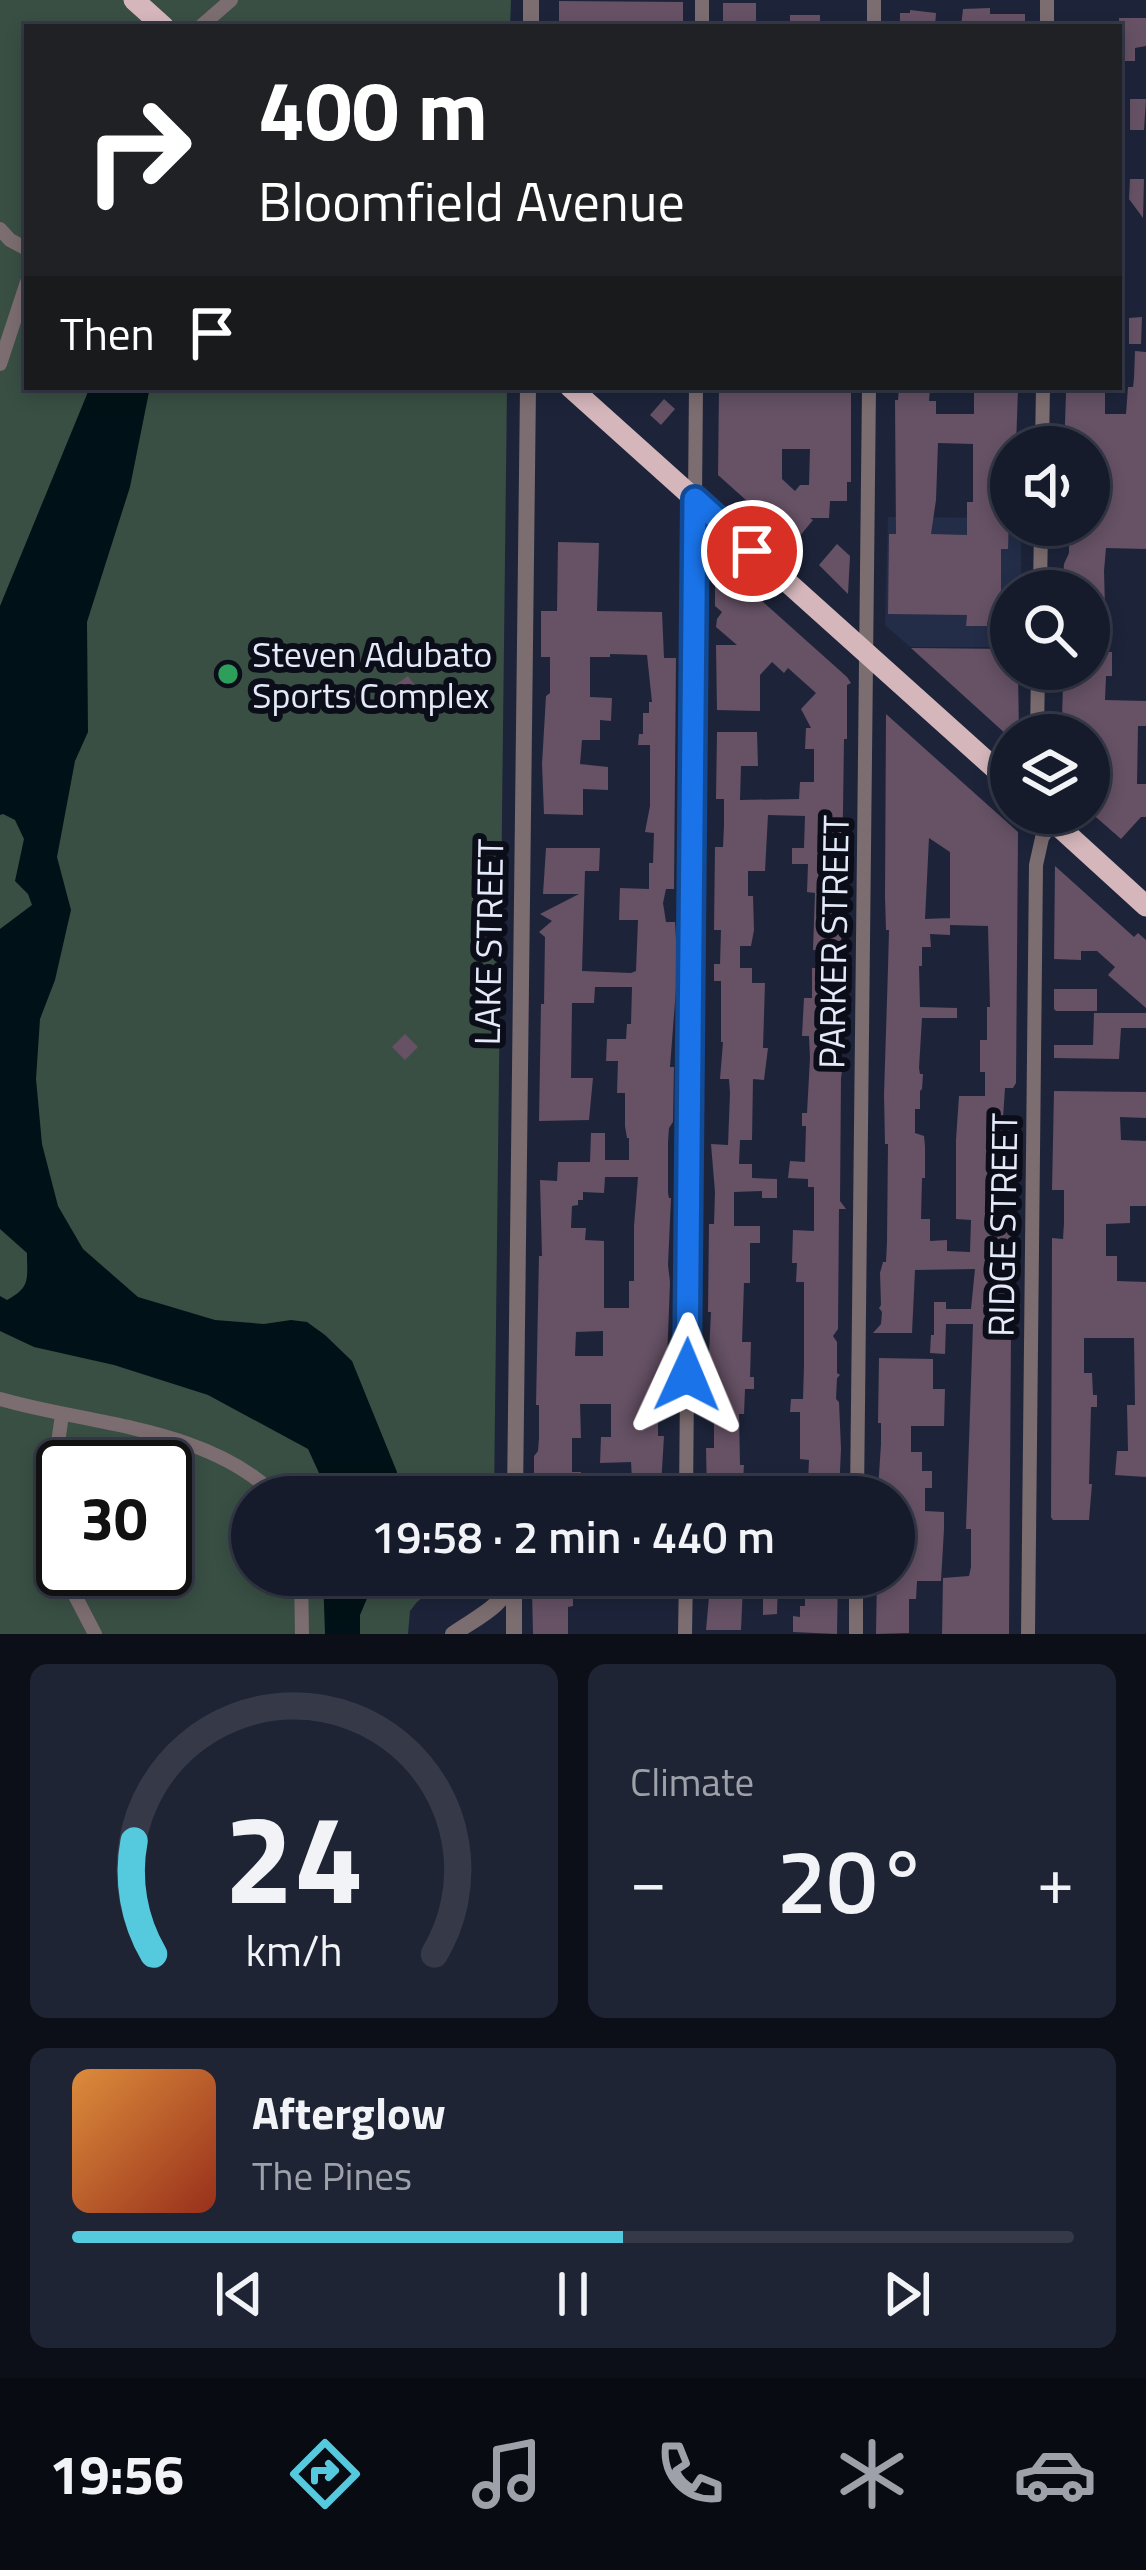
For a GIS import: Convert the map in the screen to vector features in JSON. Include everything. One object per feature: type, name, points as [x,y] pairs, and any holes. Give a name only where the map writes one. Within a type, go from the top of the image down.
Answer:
[{"type":"main road","points":[[137,3],[161,24]]},
{"type":"main road","points":[[573,390],[990,764]]},
{"type":"main road","points":[[1068,834],[1146,906]]},
{"type":"street","points":[[203,24],[231,0]]},
{"type":"street","points":[[0,364],[24,291]]},
{"type":"street","name":"LAKE STREET","points":[[515,1476],[528,390]]},
{"type":"street","points":[[686,1476],[696,390]]},
{"type":"street","name":"PARKER STREET","points":[[857,1476],[868,390]]},
{"type":"street","points":[[1042,390],[1042,426]]},
{"type":"street","name":"RIDGE STREET","points":[[1028,1634],[1036,865],[1043,834]]},
{"type":"street","points":[[0,1399],[205,1449],[252,1476]]},
{"type":"street","points":[[59,1440],[62,1415]]},
{"type":"street","points":[[78,1596],[95,1634]]},
{"type":"street","points":[[301,1596],[302,1634]]},
{"type":"street","points":[[452,1634],[505,1596]]},
{"type":"street","points":[[514,1596],[514,1634]]},
{"type":"street","points":[[686,1596],[686,1634]]},
{"type":"street","points":[[856,1596],[856,1634]]},
{"type":"shaded area","points":[[89,390],[149,390],[130,487],[87,622],[88,732],[75,761],[57,857],[71,910],[55,980],[40,1019],[36,1079],[42,1144],[58,1206],[83,1249],[138,1297],[215,1320],[307,1322],[325,1335],[352,1361],[397,1476],[320,1476],[308,1449],[208,1395],[114,1365],[34,1347],[0,1331],[0,1296],[7,1300],[20,1291],[26,1281],[27,1253],[0,1229],[0,929],[32,905],[15,881],[24,839],[15,820],[0,815],[0,606]]},
{"type":"shaded area","points":[[888,517],[990,518],[990,546],[1021,546],[1021,570],[990,570],[990,647],[910,647],[885,625]]},
{"type":"shaded area","points":[[324,1596],[368,1596],[360,1615],[360,1634],[325,1634]]},
{"type":"green space","points":[[0,0],[511,0],[510,24],[24,24],[24,390],[507,390],[494,1476],[231,1476],[231,1596],[425,1596],[410,1611],[408,1634],[0,1634]]},
{"type":"building","points":[[559,1],[683,2],[683,24],[559,24]]},
{"type":"building","points":[[723,3],[756,3],[756,24],[723,24]]},
{"type":"building","points":[[963,9],[1025,14],[1025,24],[961,24]]},
{"type":"building","points":[[900,13],[936,13],[935,24],[900,24]]},
{"type":"building","points":[[790,15],[820,15],[820,24],[790,24]]},
{"type":"building","points":[[1119,18],[1146,18],[1146,46],[1135,48],[1135,61],[1122,61]]},
{"type":"building","points":[[1130,99],[1146,99],[1144,130],[1130,130]]},
{"type":"building","points":[[1130,179],[1144,179],[1143,218],[1129,199]]},
{"type":"building","points":[[1142,317],[1141,344],[1129,344],[1129,318]]},
{"type":"building","points":[[1135,351],[1146,352],[1146,549],[1106,548],[1104,570],[1064,570],[1069,546],[1110,546],[1110,426],[1065,426],[1066,393],[1105,390],[1105,414],[1126,414],[1128,387],[1133,387]]},
{"type":"building","points":[[719,390],[851,390],[847,501],[830,501],[829,518],[810,518],[813,520],[794,543],[718,475]],"holes":[[[782,449],[810,449],[809,485],[795,491],[782,479]]]},
{"type":"building","points":[[899,390],[930,390],[936,414],[974,414],[974,390],[1018,390],[1017,426],[990,426],[990,546],[1008,546],[1001,549],[1001,570],[990,570],[987,626],[966,626],[967,615],[888,614],[889,534],[896,534]],"holes":[[[938,443],[973,444],[973,502],[967,502],[967,535],[931,534]]]},
{"type":"building","points":[[664,399],[675,409],[661,425],[650,415]]},
{"type":"building","points":[[558,542],[599,543],[597,611],[662,612],[664,658],[676,658],[674,889],[666,889],[663,903],[666,922],[675,922],[676,989],[670,1067],[674,1067],[673,1122],[668,1142],[667,1362],[661,1362],[662,1403],[658,1403],[658,1436],[664,1436],[662,1476],[632,1476],[631,1462],[600,1463],[601,1437],[611,1437],[611,1404],[580,1404],[581,1438],[572,1438],[572,1472],[581,1472],[581,1476],[534,1476],[539,1438],[540,1180],[557,1181],[558,1162],[590,1162],[591,1133],[605,1133],[605,1160],[629,1160],[625,1093],[617,1093],[618,1061],[606,1061],[607,1039],[626,1039],[632,987],[595,987],[594,1003],[572,1003],[571,1078],[593,1078],[589,1120],[539,1121],[545,937],[539,932],[552,921],[540,914],[579,894],[543,894],[546,848],[600,848],[599,871],[585,871],[582,971],[631,973],[636,971],[638,920],[619,920],[620,888],[649,889],[654,833],[645,832],[650,745],[638,745],[643,713],[649,713],[652,702],[647,655],[590,657],[590,697],[612,698],[611,721],[600,720],[600,740],[582,740],[580,764],[608,767],[608,790],[583,789],[583,815],[544,814],[542,764],[550,657],[541,657],[541,611],[557,611]],"holes":[[[605,1177],[638,1177],[629,1308],[604,1308],[604,1241],[585,1240],[586,1228],[571,1228],[572,1206],[583,1200],[583,1192],[604,1193]],[[603,1331],[603,1356],[575,1356],[576,1332]]]},
{"type":"building","points":[[837,544],[850,556],[848,594],[819,565]]},
{"type":"building","points":[[715,559],[851,683],[847,685],[844,739],[841,952],[813,950],[815,893],[807,892],[808,864],[792,864],[792,848],[804,848],[805,816],[768,815],[765,871],[748,871],[754,930],[751,946],[740,946],[740,968],[752,968],[752,983],[765,983],[763,1048],[768,1048],[764,1080],[753,1079],[752,1140],[740,1140],[739,1164],[752,1164],[752,1178],[777,1179],[777,1198],[762,1198],[762,1191],[734,1192],[734,1226],[760,1226],[760,1243],[750,1243],[750,1283],[744,1283],[742,1342],[751,1342],[754,1389],[745,1389],[744,1414],[739,1414],[743,1476],[707,1476],[706,1448],[714,1448],[714,1414],[706,1414],[709,1224],[714,1224],[715,1192],[711,1144],[728,1145],[730,1093],[729,1079],[720,1079],[721,981],[714,981],[714,964],[720,964],[721,930],[714,930],[715,847],[723,847],[724,825],[724,799],[716,799],[717,732],[757,732],[758,766],[741,766],[740,800],[799,799],[800,782],[814,782],[814,749],[805,749],[806,728],[811,728],[801,709],[816,693],[788,668],[784,673],[772,662],[760,675],[760,711],[717,710],[716,645],[737,645],[716,627],[722,612],[715,606]]},
{"type":"building","points":[[911,648],[990,649],[990,690],[1018,690],[1019,714],[990,714],[990,720]]},
{"type":"building","points":[[408,676],[419,691],[404,702],[392,687]]},
{"type":"building","points":[[1063,690],[1105,690],[1105,700],[1146,701],[1146,726],[1138,726],[1137,784],[1146,784],[1146,817],[1121,839],[1110,829],[1110,714],[1062,714]]},
{"type":"building","points":[[886,714],[990,807],[990,834],[1018,834],[1016,1083],[1005,1088],[998,1222],[1012,1222],[1006,1273],[1012,1298],[1009,1307],[1000,1307],[1000,1329],[1011,1330],[1009,1634],[942,1634],[943,1578],[969,1576],[971,1567],[971,1529],[966,1529],[973,1324],[946,1324],[945,1354],[930,1353],[931,1335],[934,1302],[946,1302],[946,1309],[971,1309],[975,1269],[915,1270],[912,1333],[873,1333],[881,1324],[880,1273],[887,1242]],"holes":[[[929,838],[950,852],[950,918],[925,919]],[[950,925],[988,926],[987,1040],[980,1040],[985,1096],[959,1096],[956,1219],[971,1220],[970,1252],[947,1251],[947,1240],[930,1241],[930,1219],[921,1219],[925,1146],[924,1136],[915,1133],[923,1074],[919,1068],[922,1018],[957,1018],[957,1008],[920,1007],[919,966],[922,947],[931,947],[930,934],[950,935]]]},
{"type":"building","points":[[1055,866],[1134,937],[1138,933],[1146,940],[1146,1008],[1108,975],[1115,967],[1097,951],[1081,951],[1081,960],[1054,959]]},
{"type":"building","points":[[839,967],[844,974],[838,997],[843,1064],[840,1201],[846,1209],[839,1209],[838,1329],[833,1336],[840,1375],[836,1399],[840,1476],[808,1476],[809,1460],[800,1459],[800,1412],[790,1412],[791,1399],[803,1399],[804,1366],[804,1282],[796,1282],[793,1230],[814,1231],[814,1187],[808,1187],[808,1179],[788,1178],[790,1161],[805,1162],[802,1113],[807,1113],[810,1058],[809,1036],[802,1036],[804,998],[812,998],[812,968]]},
{"type":"building","points":[[1054,989],[1097,989],[1097,1011],[1056,1011]]},
{"type":"building","points":[[1094,1013],[1146,1013],[1146,1028],[1121,1028],[1119,1059],[1054,1058],[1054,1045],[1093,1045]]},
{"type":"building","points":[[405,1034],[418,1047],[405,1060],[392,1047]]},
{"type":"building","points":[[1054,1091],[1146,1092],[1146,1118],[1120,1117],[1121,1140],[1146,1141],[1146,1206],[1130,1206],[1130,1223],[1106,1224],[1106,1256],[1117,1256],[1117,1281],[1146,1282],[1146,1477],[1115,1475],[1117,1451],[1128,1451],[1127,1405],[1135,1405],[1134,1338],[1084,1338],[1084,1373],[1092,1373],[1093,1395],[1097,1395],[1097,1407],[1091,1407],[1089,1520],[1051,1517],[1052,1238],[1063,1239],[1064,1223],[1064,1190],[1052,1190]]},
{"type":"building","points":[[879,1358],[933,1359],[933,1389],[945,1389],[944,1426],[911,1426],[911,1452],[922,1452],[922,1471],[932,1471],[932,1488],[925,1488],[925,1511],[944,1512],[941,1581],[917,1581],[916,1599],[909,1599],[909,1633],[876,1634],[877,1596],[915,1596],[915,1476],[879,1476]]},
{"type":"building","points":[[532,1596],[573,1596],[568,1634],[533,1634]]},
{"type":"building","points":[[709,1596],[743,1596],[741,1630],[706,1630]]},
{"type":"building","points":[[763,1596],[778,1596],[777,1614],[763,1615]]},
{"type":"building","points":[[805,1596],[838,1596],[837,1634],[793,1632],[793,1616],[800,1617],[800,1606],[805,1606]]},
{"type":"place","name":"Steven Adubato Sports Complex","points":[[228,674]]},
{"type":"route","points":[[687,1375],[695,499],[752,551]]}]
